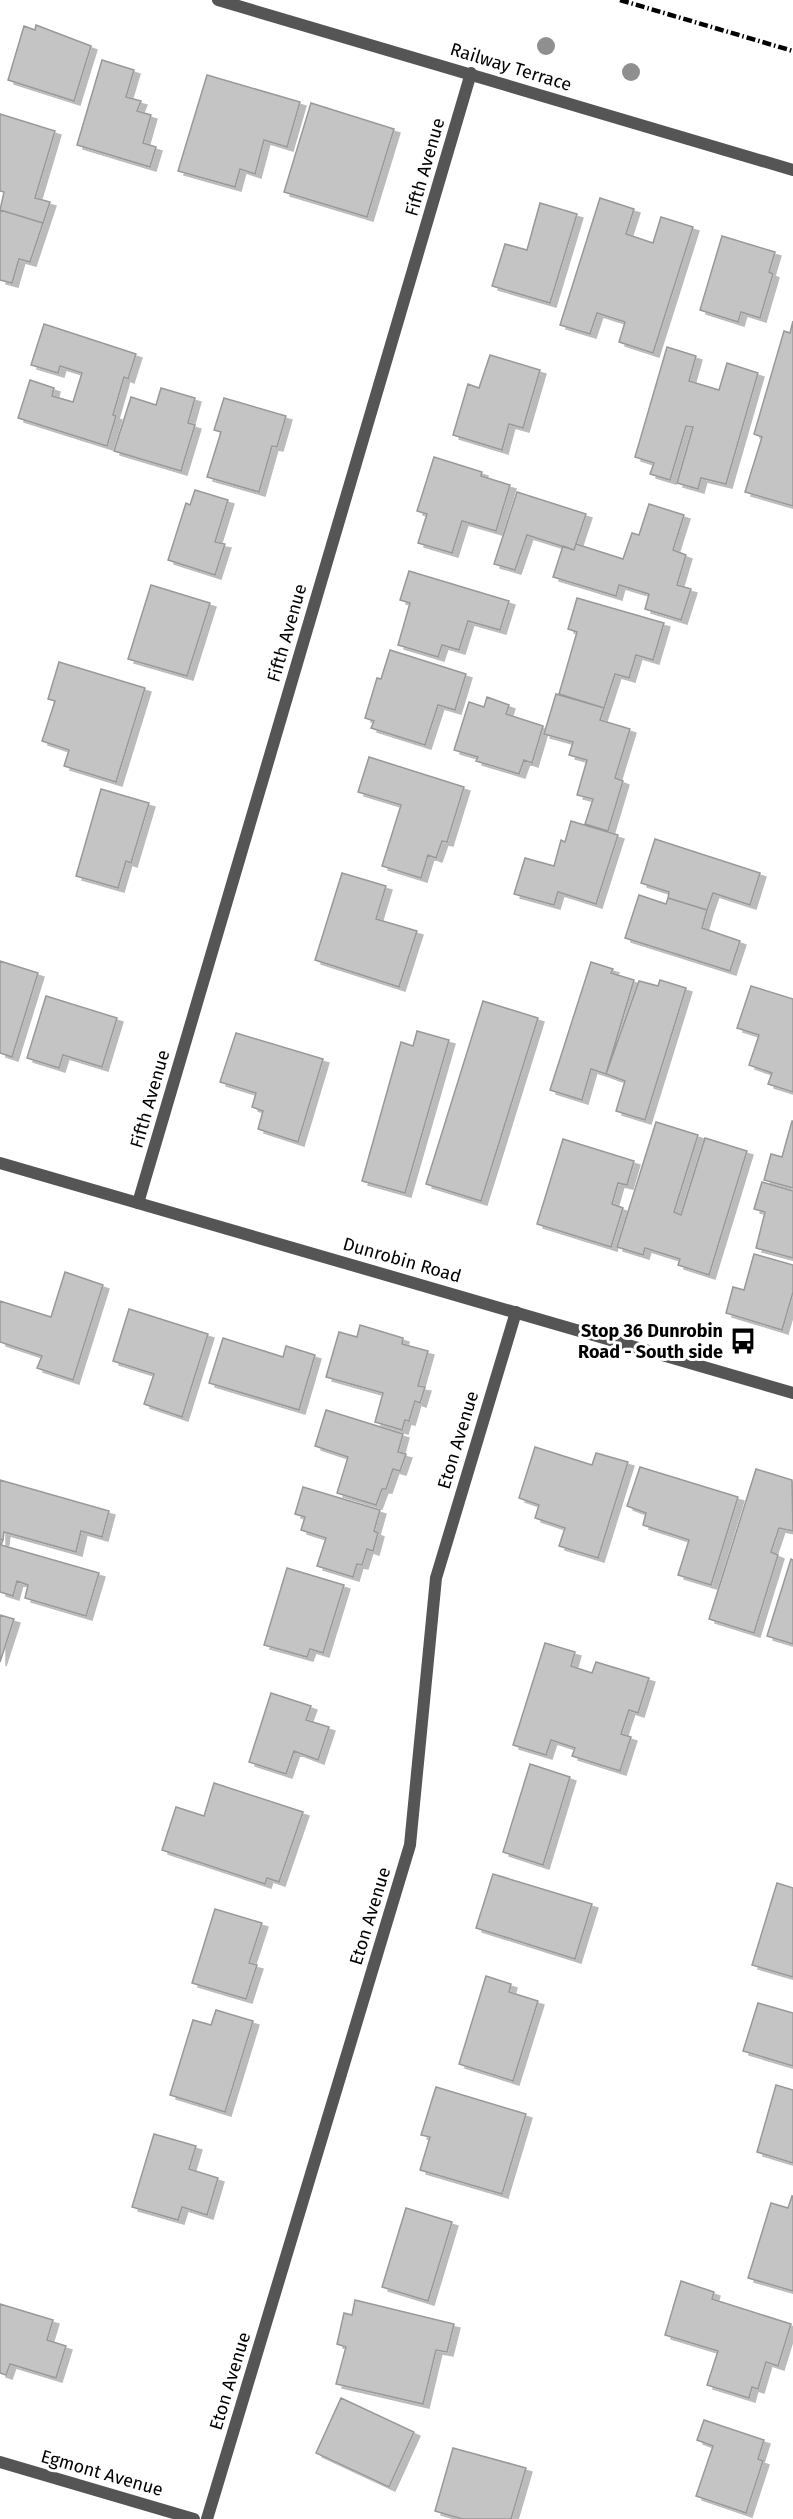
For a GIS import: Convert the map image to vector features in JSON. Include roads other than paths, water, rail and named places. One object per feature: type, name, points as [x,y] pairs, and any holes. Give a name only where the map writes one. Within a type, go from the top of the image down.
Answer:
[{"type":"street","name":"Railway Terrace","points":[[218,0],[793,170]]},
{"type":"street","name":"Fifth Avenue","points":[[138,1203],[471,73]]},
{"type":"street","name":"Dunrobin Road","points":[[0,1162],[793,1393]]},
{"type":"street","name":"Eton Avenue","points":[[207,2519],[410,1845],[436,1578],[516,1312]]},
{"type":"street","name":"Egmont Avenue","points":[[0,2462],[194,2519]]},
{"type":"railway","points":[[620,0],[793,51]]},
{"type":"place","name":"Stop 36 Dunrobin Road - South side","points":[[743,1341]]}]
